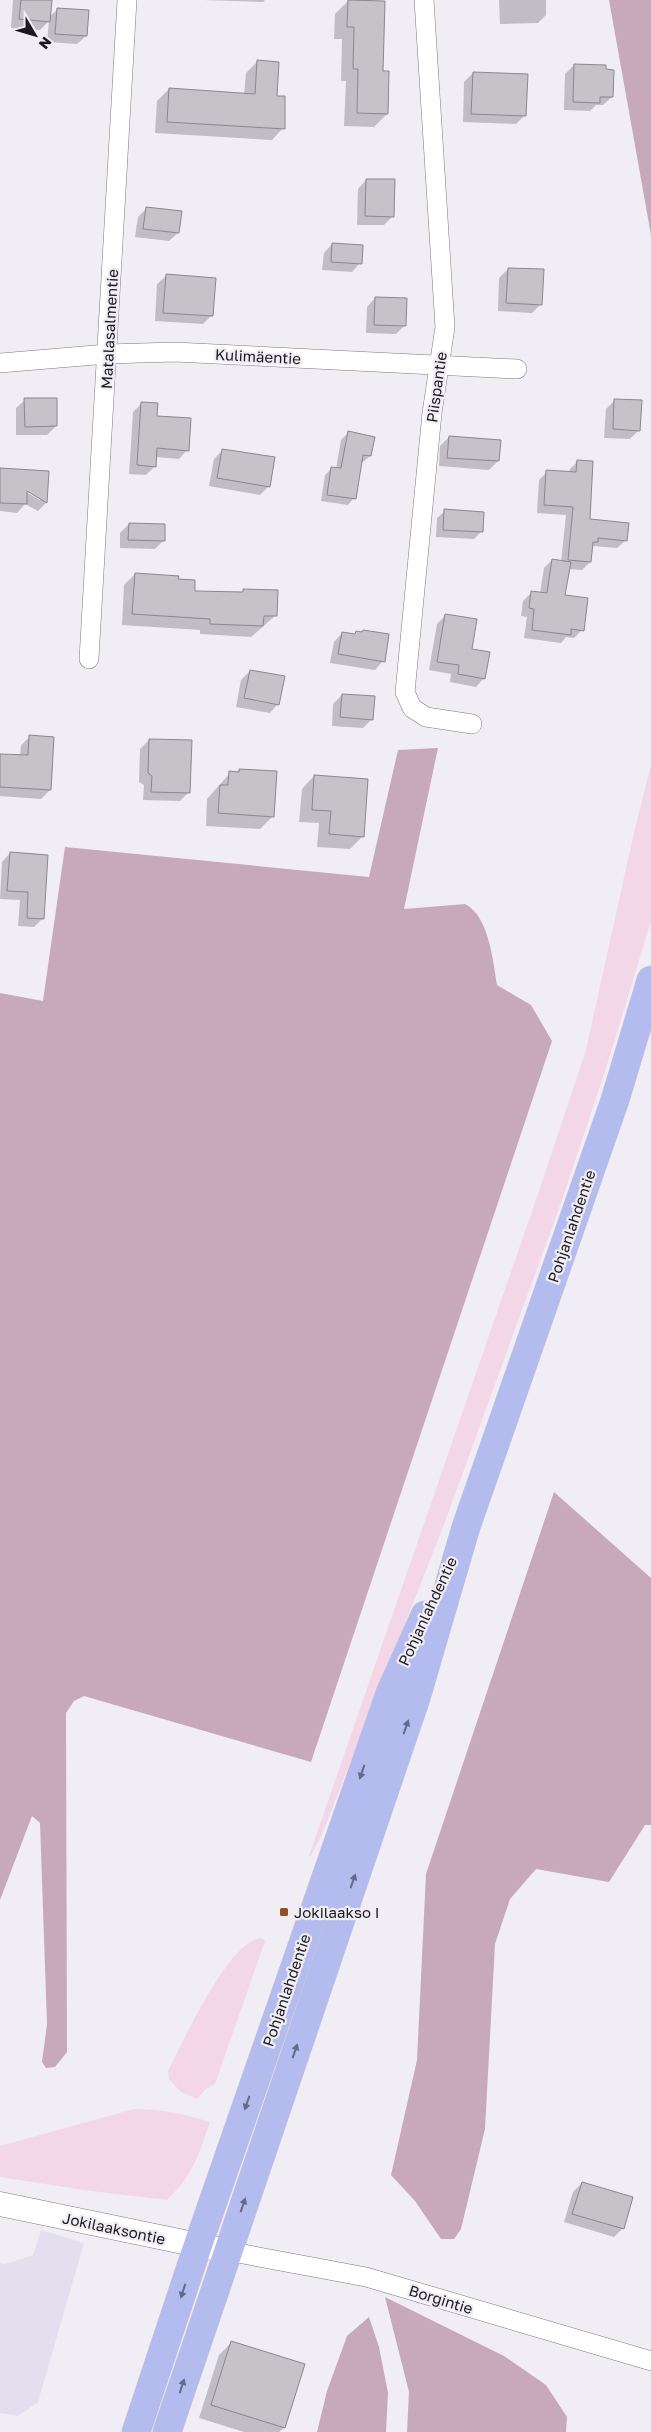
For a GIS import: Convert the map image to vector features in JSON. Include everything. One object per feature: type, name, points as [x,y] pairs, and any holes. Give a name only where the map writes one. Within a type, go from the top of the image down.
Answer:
[{"type":"highway","name":"Pohjanlahdentie","points":[[167,2432],[416,1698],[466,1527],[615,1100],[651,980]]},
{"type":"highway","name":"Pohjanlahdentie","points":[[136,2432],[198,2245],[390,1693],[466,1527]]},
{"type":"street","name":"Matalasalmentie","points":[[89,659],[127,0]]},
{"type":"street","name":"Piispantie","points":[[424,0],[445,327],[432,413],[405,692],[412,708],[426,717],[472,724]]},
{"type":"street","name":"Kulimäentie","points":[[0,363],[107,354],[175,352],[517,369]]},
{"type":"street","name":"Jokilaaksontie","points":[[0,2204],[227,2251]]},
{"type":"street","name":"Borgintie","points":[[227,2251],[366,2277],[651,2361]]},
{"type":"shaded area","points":[[609,0],[651,0],[651,235]]},
{"type":"shaded area","points":[[438,748],[404,909],[465,904],[473,910],[480,918],[485,929],[497,985],[531,1005],[552,1041],[311,1762],[84,1696],[74,1701],[66,1713],[67,2052],[55,2067],[46,2068],[42,2062],[47,2024],[40,1823],[32,1816],[0,1900],[0,993],[43,1001],[65,847],[369,877],[398,750]]},
{"type":"shaded area","points":[[651,765],[651,921],[607,1065],[562,1200],[445,1522],[323,1832],[311,1856],[309,1856],[586,1050],[632,841]]},
{"type":"shaded area","points":[[554,1492],[651,1578],[651,1825],[645,1825],[609,1882],[536,1869],[510,1899],[495,1944],[485,2129],[461,2229],[454,2239],[441,2239],[415,2201],[391,2175],[417,2060],[426,1874]]},
{"type":"shaded area","points":[[261,1938],[265,1941],[215,2084],[206,2089],[197,2099],[181,2092],[169,2079],[168,2071],[195,2017],[221,1974],[235,1956],[248,1943]]},
{"type":"shaded area","points":[[134,2109],[172,2113],[210,2122],[194,2164],[183,2182],[167,2200],[83,2190],[0,2177],[0,2146]]},
{"type":"shaded area","points":[[41,2230],[84,2243],[38,2402],[18,2416],[0,2413],[0,2263],[5,2264],[33,2255]]},
{"type":"shaded area","points":[[385,2297],[504,2356],[546,2385],[567,2417],[566,2432],[407,2432],[409,2392]]},
{"type":"shaded area","points":[[369,2317],[379,2347],[388,2393],[386,2432],[317,2432],[327,2391],[347,2336]]},
{"type":"building","points":[[21,0],[52,0],[50,22],[19,19]]},
{"type":"building","points":[[348,0],[385,1],[383,71],[389,71],[388,114],[357,113],[358,69],[353,69],[354,27],[347,27]]},
{"type":"building","points":[[57,8],[89,10],[87,36],[55,34]]},
{"type":"building","points":[[257,60],[279,62],[277,96],[285,96],[285,129],[167,122],[169,88],[255,94]]},
{"type":"building","points":[[574,64],[606,65],[606,69],[614,70],[613,97],[600,97],[600,103],[573,102]]},
{"type":"building","points":[[473,72],[528,74],[526,116],[471,114]]},
{"type":"building","points":[[366,179],[395,179],[394,217],[365,216]]},
{"type":"building","points":[[146,207],[182,211],[179,233],[143,229]]},
{"type":"building","points":[[332,243],[363,245],[362,264],[331,262]]},
{"type":"building","points":[[508,268],[544,269],[542,305],[506,303]]},
{"type":"building","points":[[166,274],[216,278],[213,316],[163,313]]},
{"type":"building","points":[[375,297],[407,298],[406,326],[374,325]]},
{"type":"building","points":[[24,398],[57,398],[57,426],[25,427]]},
{"type":"building","points":[[614,399],[642,400],[640,431],[613,429]]},
{"type":"building","points":[[141,402],[158,403],[157,416],[191,418],[189,451],[157,448],[156,467],[137,465]]},
{"type":"building","points":[[348,431],[375,437],[371,456],[363,455],[356,499],[327,495],[331,467],[341,468]]},
{"type":"building","points":[[449,436],[501,440],[499,461],[447,458]]},
{"type":"building","points":[[222,449],[275,457],[270,487],[217,478]]},
{"type":"building","points":[[577,460],[593,461],[590,519],[629,523],[627,541],[598,538],[598,542],[593,542],[591,562],[568,560],[573,507],[544,505],[546,470],[576,472]]},
{"type":"building","points":[[0,468],[49,471],[47,503],[27,491],[27,504],[0,503]]},
{"type":"building","points":[[444,509],[484,512],[483,532],[443,530]]},
{"type":"building","points":[[129,523],[165,524],[165,541],[128,540]]},
{"type":"building","points":[[552,559],[571,562],[565,595],[588,598],[584,631],[571,629],[571,635],[532,630],[534,609],[529,608],[531,591],[547,593]]},
{"type":"building","points":[[135,573],[179,576],[178,579],[195,580],[195,591],[243,592],[243,589],[278,590],[277,616],[264,616],[263,626],[210,624],[210,619],[132,614]]},
{"type":"building","points":[[445,614],[477,619],[472,649],[490,652],[485,679],[458,674],[459,665],[437,662]]},
{"type":"building","points":[[363,630],[389,634],[385,662],[338,654],[342,632],[355,634],[356,631],[362,632]]},
{"type":"building","points":[[250,670],[285,676],[279,705],[244,698]]},
{"type":"building","points":[[342,694],[375,696],[373,720],[340,717]]},
{"type":"building","points":[[29,735],[54,737],[51,790],[0,787],[0,754],[28,755]]},
{"type":"building","points":[[149,739],[192,740],[190,793],[151,792],[152,776],[148,773]]},
{"type":"building","points":[[239,769],[277,771],[274,817],[218,813],[220,785],[228,785],[229,771],[239,772]]},
{"type":"building","points":[[314,775],[368,779],[364,837],[329,834],[331,811],[312,810]]},
{"type":"building","points":[[10,852],[48,855],[44,919],[27,918],[28,892],[7,891]]},
{"type":"building","points":[[582,2182],[633,2197],[624,2229],[572,2214]]},
{"type":"building","points":[[231,2341],[305,2364],[285,2428],[211,2405]]},
{"type":"place","name":"Jokilaakso I","points":[[284,1912]]}]
